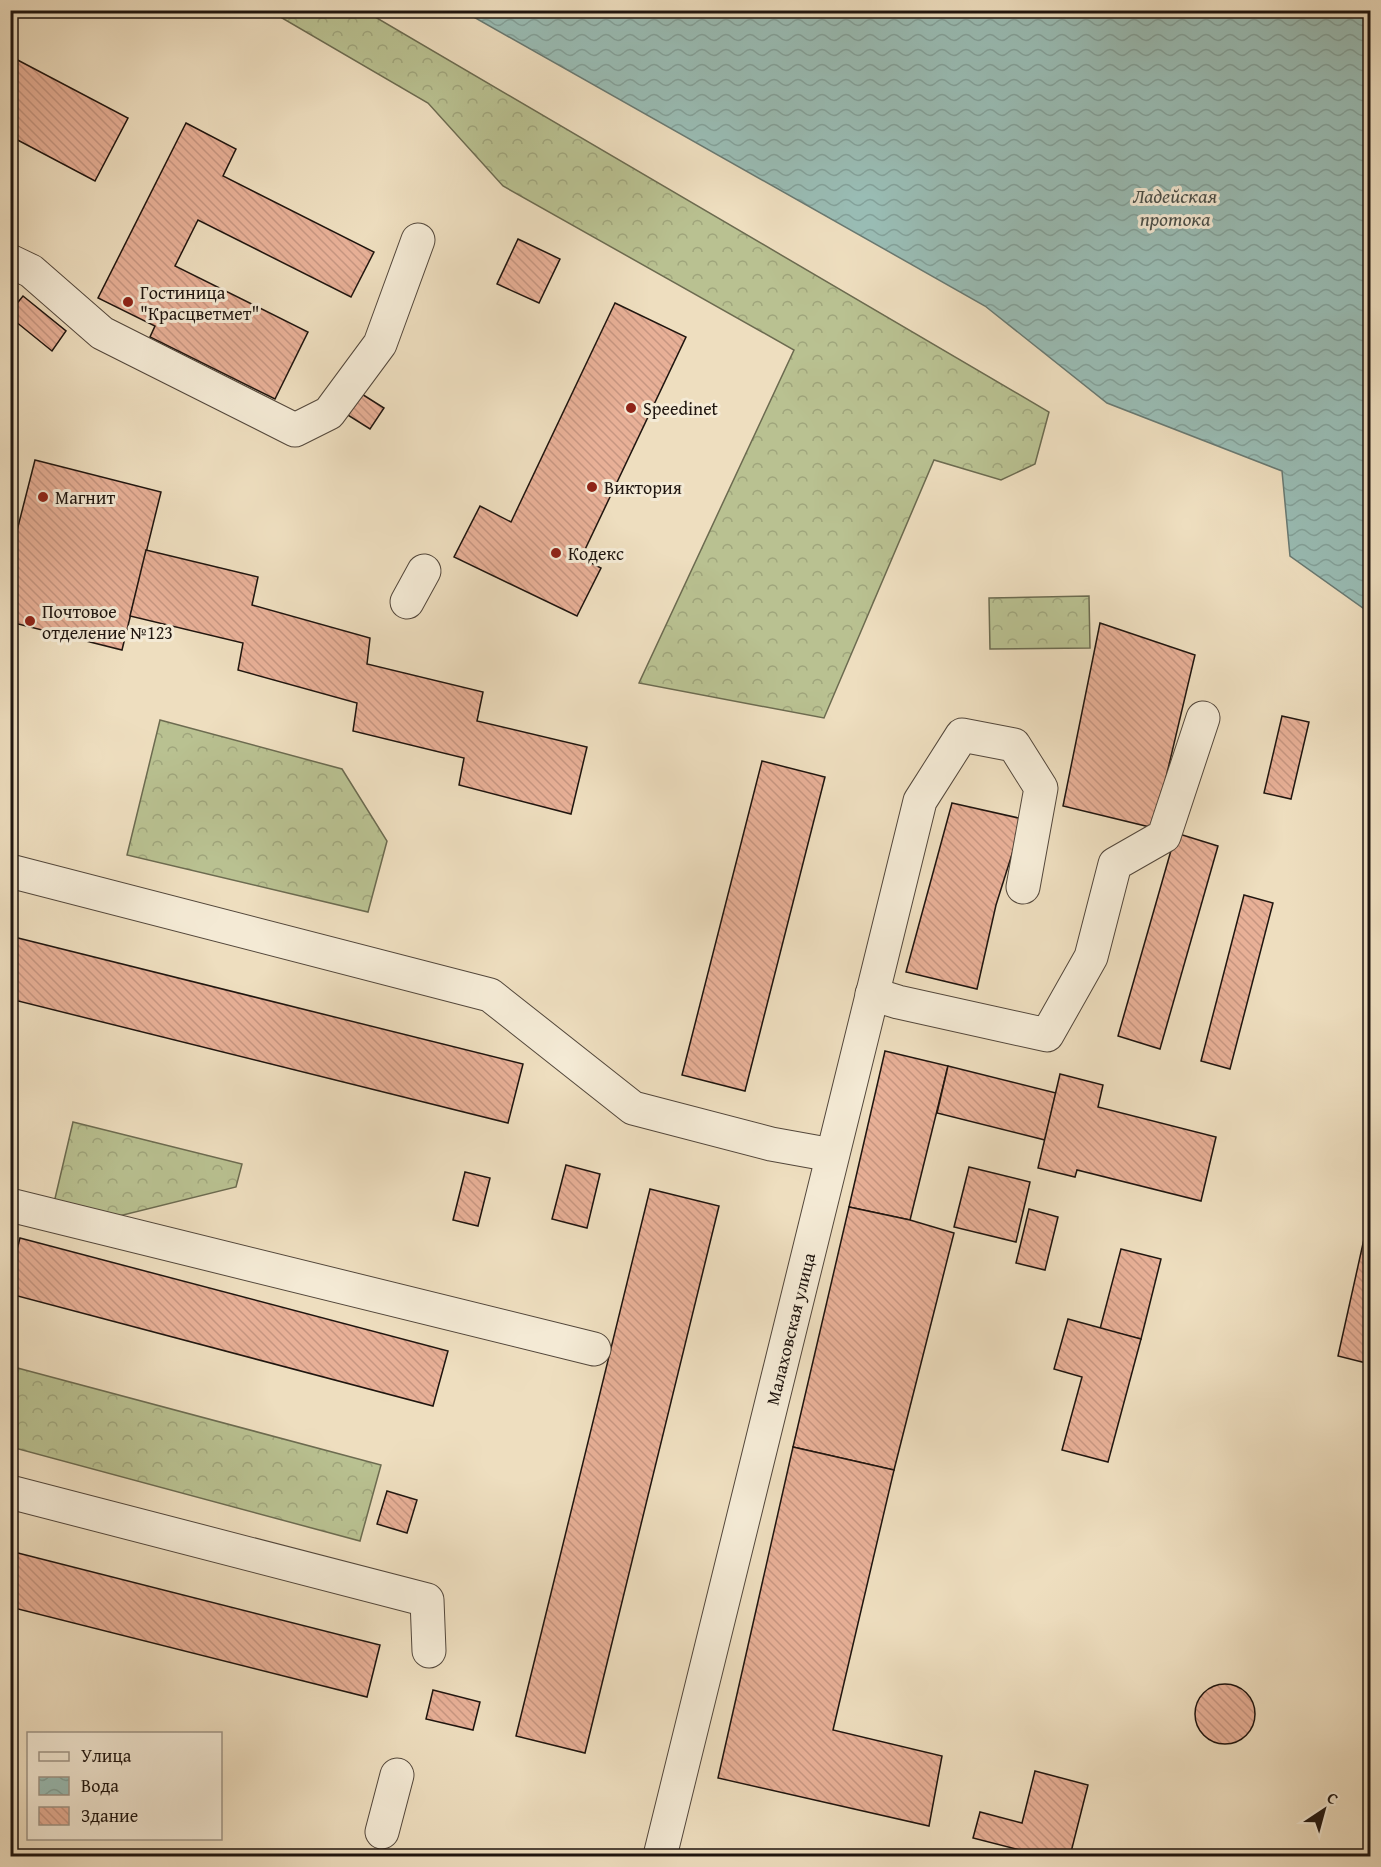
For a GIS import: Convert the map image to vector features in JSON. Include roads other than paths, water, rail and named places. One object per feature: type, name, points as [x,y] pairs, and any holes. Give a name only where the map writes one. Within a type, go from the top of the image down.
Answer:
[{"type":"street","points":[[10,261],[31,271],[102,333],[295,430],[329,413],[380,344],[418,240]]},
{"type":"street","points":[[407,602],[424,571]]},
{"type":"street","points":[[872,994],[898,1002],[1047,1035],[1091,957],[1116,864],[1164,836],[1203,718]]},
{"type":"street","name":"Малаховская улица","points":[[660,1857],[920,801],[962,735],[1014,745],[1041,788],[1023,887]]},
{"type":"street","points":[[10,871],[490,995],[633,1108],[771,1144],[832,1155]]},
{"type":"street","points":[[10,1205],[594,1349]]},
{"type":"street","points":[[10,1492],[427,1600],[429,1652]]},
{"type":"street","points":[[382,1832],[397,1775]]},
{"type":"water","name":"Ладейская протока","points":[[463,11],[1370,11],[1370,613],[1290,556],[1282,471],[1107,403],[985,306]]},
{"type":"place","name":"Гостиница \"Красцветмет\"","points":[[128,302]]},
{"type":"place","name":"Speedinet","points":[[631,408]]},
{"type":"place","name":"Виктория","points":[[592,487]]},
{"type":"place","name":"Магнит","points":[[43,497]]},
{"type":"place","name":"Кодекс","points":[[556,553]]},
{"type":"place","name":"Почтовое отделение №123","points":[[30,621]]}]
